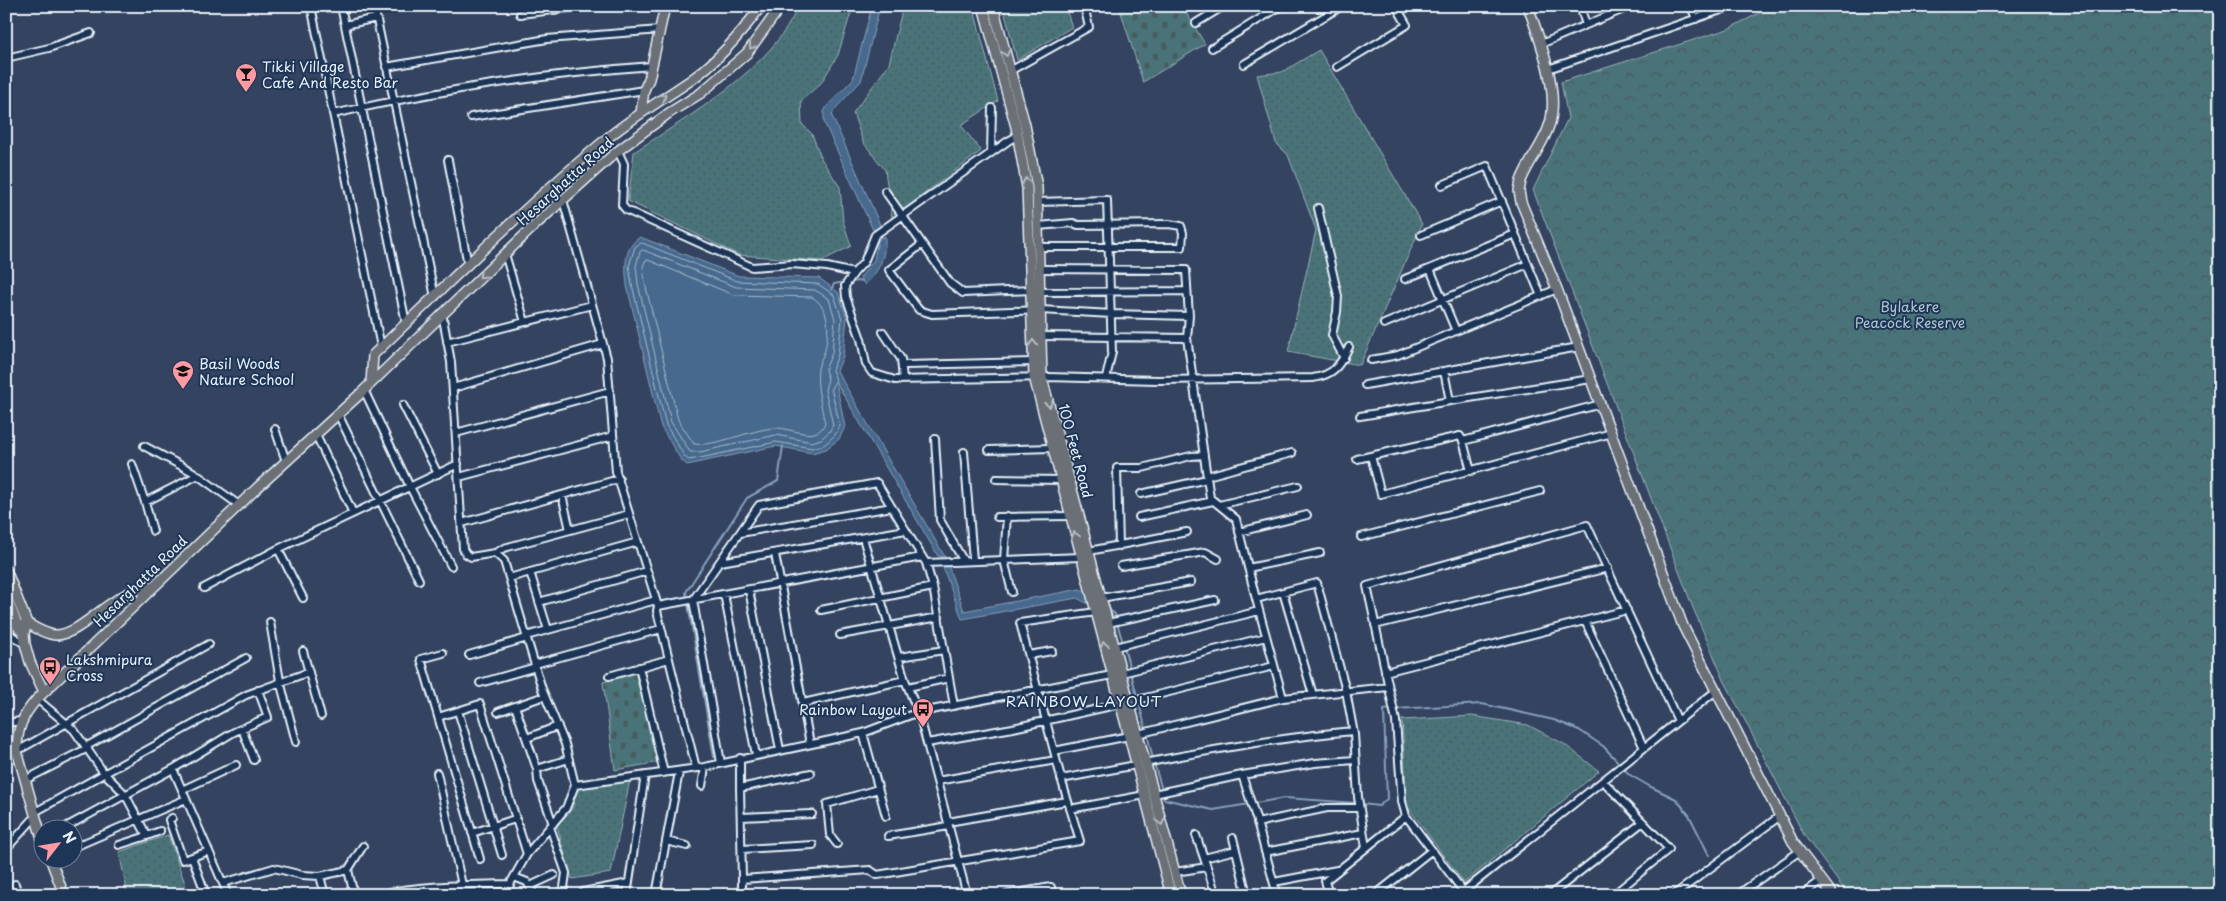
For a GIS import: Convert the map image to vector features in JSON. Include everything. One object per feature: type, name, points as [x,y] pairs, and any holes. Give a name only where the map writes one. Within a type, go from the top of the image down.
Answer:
[{"type":"main road","points":[[641,113],[644,90],[652,66],[665,6]]},
{"type":"main road","name":"Hesarghatta Road","points":[[37,818],[17,751],[17,736],[21,721],[40,695],[563,200],[618,151],[669,113],[702,93],[747,53],[780,6]]},
{"type":"main road","name":"100 Feet Road","points":[[984,6],[1017,136],[1028,188],[1037,310],[1034,362],[1092,581],[1096,612],[1115,648],[1117,674]]},
{"type":"main road","name":"100 Feet Road","points":[[993,6],[1025,125],[1037,187],[1040,269],[1036,291]]},
{"type":"main road","points":[[1530,7],[1548,69],[1551,98],[1549,126],[1522,176],[1519,191],[1521,202],[1601,404],[1683,626],[1780,816],[1800,850],[1833,895]]},
{"type":"main road","name":"Hesarghatta Road","points":[[371,383],[373,355],[381,347],[604,140],[692,79],[735,42],[758,8]]},
{"type":"main road","name":"100 Feet Road","points":[[1037,310],[1042,336],[1038,377],[1060,480],[1070,516],[1085,554]]},
{"type":"main road","points":[[6,570],[40,695]]},
{"type":"main road","name":"100 Feet Road","points":[[1092,581],[1102,598],[1104,624],[1149,794],[1171,895]]},
{"type":"main road","points":[[23,628],[54,635],[62,634],[77,627],[118,598],[142,587],[153,587]]},
{"type":"main road","points":[[6,595],[23,628]]},
{"type":"main road","name":"100 Feet Road","points":[[1149,794],[1181,895]]},
{"type":"main road","points":[[54,868],[64,895]]},
{"type":"street","points":[[311,6],[381,347]]},
{"type":"street","points":[[341,6],[406,324]]},
{"type":"street","points":[[374,6],[435,297]]},
{"type":"street","points":[[520,14],[586,6]]},
{"type":"street","points":[[1010,71],[1089,27],[1084,6]]},
{"type":"street","points":[[1196,23],[1224,6]]},
{"type":"street","points":[[1212,48],[1281,6]]},
{"type":"street","points":[[1244,64],[1342,6]]},
{"type":"street","points":[[1338,67],[1407,24],[1396,6]]},
{"type":"street","points":[[1580,6],[1586,25]]},
{"type":"street","points":[[1611,6],[1614,14]]},
{"type":"street","points":[[1541,44],[1631,6]]},
{"type":"street","points":[[1691,6],[1696,19]]},
{"type":"street","points":[[1548,69],[1696,19],[1722,8],[1730,7]]},
{"type":"street","points":[[345,25],[376,18]]},
{"type":"street","points":[[386,67],[547,39],[660,30]]},
{"type":"street","points":[[6,58],[49,48],[91,33]]},
{"type":"street","points":[[333,114],[393,100],[566,73],[652,66]]},
{"type":"street","points":[[471,117],[644,90]]},
{"type":"street","points":[[991,153],[992,108]]},
{"type":"street","points":[[1017,136],[875,235],[864,262],[854,272],[845,286],[846,297],[861,339],[866,364],[872,373],[880,377],[903,380],[1038,377],[1313,378],[1330,374],[1338,368],[1349,347]]},
{"type":"street","points":[[618,151],[624,164],[622,205],[626,210],[752,267],[792,264],[827,267],[854,272]]},
{"type":"street","points":[[448,160],[468,265]]},
{"type":"street","points":[[1442,185],[1487,166],[1541,296]]},
{"type":"street","points":[[885,190],[904,215],[921,245],[950,283],[963,293],[1187,291]]},
{"type":"street","points":[[563,200],[607,358],[618,479],[657,603],[661,629],[696,768]]},
{"type":"street","points":[[1037,202],[1108,200],[1112,356],[1106,378]]},
{"type":"street","points":[[1421,235],[1502,201]]},
{"type":"street","points":[[1318,208],[1338,296],[1332,335],[1344,358]]},
{"type":"street","points":[[1038,226],[1073,222],[1078,224],[1108,225],[1169,224],[1181,226],[1183,233],[1182,247],[1039,247]]},
{"type":"street","points":[[1405,279],[1515,234]]},
{"type":"street","points":[[921,245],[889,270],[919,310],[932,314],[1037,310],[1189,316]]},
{"type":"street","points":[[504,254],[525,322]]},
{"type":"street","points":[[1384,324],[1528,264]]},
{"type":"street","points":[[1040,269],[1186,270],[1189,316],[1187,338],[1210,498],[1236,519],[1283,698]]},
{"type":"street","points":[[1430,269],[1456,331]]},
{"type":"street","points":[[1372,360],[1398,355],[1557,289]]},
{"type":"street","points":[[447,342],[592,305]]},
{"type":"street","points":[[442,313],[452,388],[463,549],[466,554],[471,557],[495,553],[504,548],[629,514]]},
{"type":"street","points":[[883,332],[900,359],[903,380]]},
{"type":"street","points":[[1042,336],[1187,338]]},
{"type":"street","points":[[452,388],[603,344]]},
{"type":"street","points":[[1365,384],[1579,347]]},
{"type":"street","points":[[906,365],[1034,362]]},
{"type":"street","points":[[1444,371],[1450,401]]},
{"type":"street","points":[[1360,416],[1591,379]]},
{"type":"street","points":[[364,390],[410,487],[451,566]]},
{"type":"street","points":[[456,433],[610,391]]},
{"type":"street","points":[[1463,441],[1601,404]]},
{"type":"street","points":[[403,405],[438,474]]},
{"type":"street","points":[[338,414],[419,580]]},
{"type":"street","points":[[275,428],[286,461]]},
{"type":"street","points":[[315,433],[353,513]]},
{"type":"street","points":[[1371,456],[1381,494],[1612,433]]},
{"type":"street","points":[[459,477],[613,436]]},
{"type":"street","points":[[1356,459],[1460,436],[1471,471]]},
{"type":"street","points":[[935,439],[940,520],[963,560]]},
{"type":"street","points":[[144,446],[198,475],[239,505]]},
{"type":"street","points":[[988,450],[1052,448]]},
{"type":"street","points":[[964,452],[972,560]]},
{"type":"street","points":[[1141,494],[1292,453]]},
{"type":"street","points":[[1119,546],[1117,468],[1142,468],[1191,456],[1204,455]]},
{"type":"street","points":[[132,464],[153,531]]},
{"type":"street","points":[[204,588],[278,549],[458,464]]},
{"type":"street","points":[[145,502],[198,475]]},
{"type":"street","points":[[462,523],[618,479]]},
{"type":"street","points":[[996,479],[1060,480]]},
{"type":"street","points":[[721,763],[693,600],[759,505],[877,483],[924,560],[933,586],[954,706]]},
{"type":"street","points":[[1219,506],[1298,486]]},
{"type":"street","points":[[1361,537],[1540,491]]},
{"type":"street","points":[[562,495],[570,530]]},
{"type":"street","points":[[1139,517],[1213,500]]},
{"type":"street","points":[[740,533],[892,507]]},
{"type":"street","points":[[1239,532],[1308,515]]},
{"type":"street","points":[[1007,516],[1004,560],[1012,592]]},
{"type":"street","points":[[997,517],[1070,516]]},
{"type":"street","points":[[1678,721],[1587,525],[1367,586],[1396,721],[1402,802],[1406,816],[1461,893],[1678,721],[1716,690]]},
{"type":"street","points":[[720,562],[906,530]]},
{"type":"street","points":[[469,655],[548,630],[657,603],[693,600],[873,567],[924,560],[943,562],[1004,560],[1085,554],[1187,532]]},
{"type":"street","points":[[863,538],[918,714],[967,895]]},
{"type":"street","points":[[509,578],[638,542]]},
{"type":"street","points":[[278,549],[303,598]]},
{"type":"street","points":[[1121,566],[1206,552],[1218,559]]},
{"type":"street","points":[[495,553],[504,561],[535,666],[558,726],[575,784],[566,808],[527,854],[510,884],[508,895]]},
{"type":"street","points":[[1248,568],[1320,553]]},
{"type":"street","points":[[775,554],[782,583],[810,744]]},
{"type":"street","points":[[1375,625],[1608,568]]},
{"type":"street","points":[[539,602],[647,571]]},
{"type":"street","points":[[530,572],[548,630]]},
{"type":"street","points":[[1102,598],[1191,582]]},
{"type":"street","points":[[1256,599],[1316,583],[1346,691],[1353,731],[1359,808],[1366,848]]},
{"type":"street","points":[[821,610],[933,586]]},
{"type":"street","points":[[749,590],[780,750]]},
{"type":"street","points":[[1283,592],[1314,695]]},
{"type":"street","points":[[724,594],[756,756]]},
{"type":"street","points":[[1104,624],[1215,600]]},
{"type":"street","points":[[1385,672],[1627,610]]},
{"type":"street","points":[[1115,648],[1260,611]]},
{"type":"street","points":[[742,880],[870,870],[877,875],[1080,842],[1067,801],[1020,624],[1096,612]]},
{"type":"street","points":[[840,634],[939,617]]},
{"type":"street","points":[[1585,621],[1644,748]]},
{"type":"street","points":[[270,622],[280,681],[296,742]]},
{"type":"street","points":[[480,683],[661,629]]},
{"type":"street","points":[[6,632],[25,644]]},
{"type":"street","points":[[575,784],[679,772],[705,767],[863,733],[918,714],[1037,688],[1117,674],[1266,637]]},
{"type":"street","points":[[17,751],[209,644]]},
{"type":"street","points":[[899,657],[944,650]]},
{"type":"street","points":[[303,651],[321,716]]},
{"type":"street","points":[[1029,655],[1052,651]]},
{"type":"street","points":[[443,653],[421,659],[480,859]]},
{"type":"street","points":[[25,780],[88,747],[246,658]]},
{"type":"street","points":[[609,676],[669,659]]},
{"type":"street","points":[[926,743],[1125,703],[1274,666]]},
{"type":"street","points":[[639,667],[664,773]]},
{"type":"street","points":[[6,850],[36,814],[104,773],[258,690],[309,672]]},
{"type":"street","points":[[803,703],[907,683],[949,678]]},
{"type":"street","points":[[1054,750],[1133,735],[1283,698],[1388,687]]},
{"type":"street","points":[[82,818],[242,729],[268,717],[258,690]]},
{"type":"street","points":[[40,695],[88,747],[104,773],[125,794],[147,836]]},
{"type":"street","points":[[498,712],[545,696]]},
{"type":"street","points":[[438,717],[480,704],[527,854]]},
{"type":"street","points":[[515,706],[538,769],[538,780],[566,873],[563,895]]},
{"type":"street","points":[[458,710],[502,855]]},
{"type":"street","points":[[6,723],[21,721]]},
{"type":"street","points":[[526,738],[558,726]]},
{"type":"street","points":[[242,729],[254,760]]},
{"type":"street","points":[[1061,779],[1261,741],[1353,731]]},
{"type":"street","points":[[863,733],[886,816]]},
{"type":"street","points":[[740,758],[742,895]]},
{"type":"street","points":[[538,769],[569,759]]},
{"type":"street","points":[[937,781],[1056,760]]},
{"type":"street","points":[[1070,809],[1242,775],[1314,763],[1355,760]]},
{"type":"street","points":[[182,790],[236,766]]},
{"type":"street","points":[[702,786],[705,767]]},
{"type":"street","points":[[173,769],[228,895]]},
{"type":"street","points":[[656,895],[679,772]]},
{"type":"street","points":[[437,773],[462,885]]},
{"type":"street","points":[[740,788],[811,773]]},
{"type":"street","points":[[627,895],[645,775]]},
{"type":"street","points":[[1242,775],[1277,895]]},
{"type":"street","points":[[1603,780],[1669,849],[1613,895]]},
{"type":"street","points":[[838,844],[830,835],[827,804],[878,788]]},
{"type":"street","points":[[82,844],[139,818],[186,800]]},
{"type":"street","points":[[888,836],[1067,801]]},
{"type":"street","points":[[1257,823],[1327,808],[1359,808]]},
{"type":"street","points":[[741,817],[812,814]]},
{"type":"street","points":[[1329,895],[1325,881],[1406,816]]},
{"type":"street","points":[[1674,895],[1780,816]]},
{"type":"street","points":[[172,818],[169,820],[183,860],[209,852]]},
{"type":"street","points":[[472,832],[515,819]]},
{"type":"street","points":[[1550,895],[1643,822]]},
{"type":"street","points":[[119,845],[160,831]]},
{"type":"street","points":[[1265,852],[1363,833]]},
{"type":"street","points":[[1196,835],[1216,895]]},
{"type":"street","points":[[1233,838],[1247,895]]},
{"type":"street","points":[[666,841],[687,846]]},
{"type":"street","points":[[742,849],[813,845]]},
{"type":"street","points":[[223,883],[274,868],[302,875],[320,876],[348,870],[364,846]]},
{"type":"street","points":[[1204,858],[1236,850]]},
{"type":"street","points":[[1375,895],[1432,850]]},
{"type":"street","points":[[1737,895],[1800,850]]},
{"type":"street","points":[[192,857],[206,895]]},
{"type":"street","points":[[1175,872],[1207,867]]},
{"type":"street","points":[[348,870],[354,895]]},
{"type":"street","points":[[1274,882],[1339,870]]},
{"type":"street","points":[[530,886],[554,875]]},
{"type":"street","points":[[320,876],[324,895]]},
{"type":"street","points":[[514,877],[527,882],[534,895]]},
{"type":"street","points":[[1802,895],[1822,880]]},
{"type":"street","points":[[583,892],[629,883]]},
{"type":"street","points":[[15,884],[18,895]]},
{"type":"street","points":[[376,895],[402,890],[462,885],[510,884]]},
{"type":"street","points":[[1005,895],[1051,887]]},
{"type":"green space","points":[[798,6],[853,6],[838,55],[821,83],[801,101],[802,124],[812,134],[822,160],[840,187],[843,221],[851,246],[822,261],[739,255],[628,201],[634,152],[703,107],[750,70],[770,50],[786,28]]},
{"type":"green space","points":[[903,6],[973,6],[998,101],[961,125],[981,151],[892,218],[885,170],[863,142],[853,113],[889,64]]},
{"type":"green space","points":[[1003,6],[1065,6],[1072,27],[1017,60]]},
{"type":"green space","points":[[1119,6],[1182,6],[1205,44],[1143,82]]},
{"type":"green space","name":"Bylakere Peacock Reserve","points":[[1773,6],[2220,6],[2220,895],[1848,895],[1804,835],[1724,680],[1693,608],[1533,190],[1568,118],[1561,82],[1728,29]]},
{"type":"green space","points":[[1319,50],[1422,224],[1360,365],[1288,352],[1316,230],[1288,155],[1276,143],[1257,75],[1282,72]]},
{"type":"green space","points":[[635,672],[659,762],[615,770],[603,682]]},
{"type":"green space","points":[[1472,716],[1528,725],[1564,744],[1599,771],[1464,883],[1407,806],[1402,720]]},
{"type":"green space","points":[[630,780],[611,873],[572,879],[557,826],[572,809],[578,787]]},
{"type":"green space","points":[[168,835],[189,895],[128,895],[119,852]]},
{"type":"water","points":[[872,6],[880,6],[861,81],[834,110],[832,116],[881,227],[873,230],[824,122],[824,112],[827,106],[853,79]]},
{"type":"water","points":[[885,236],[881,263],[865,285],[860,278],[874,260],[878,240]]},
{"type":"water","points":[[640,237],[739,276],[819,278],[838,292],[847,318],[843,356],[837,371],[945,557],[938,556],[836,382],[845,427],[839,439],[826,449],[812,453],[776,446],[687,465],[681,460],[661,427],[627,286],[626,258],[634,241]]},
{"type":"water","points":[[942,565],[948,565],[964,611],[1080,589],[1109,606],[1113,617],[1077,598],[962,619]]},
{"type":"waterway","points":[[849,282],[862,281]]},
{"type":"waterway","points":[[831,290],[834,284],[845,282]]},
{"type":"waterway","points":[[714,757],[686,592],[747,498],[778,481],[783,446]]},
{"type":"waterway","points":[[1111,611],[1115,614],[1116,619]]},
{"type":"waterway","points":[[1117,623],[1123,643]]},
{"type":"waterway","points":[[1124,647],[1146,730]]},
{"type":"waterway","points":[[1396,709],[1482,704],[1554,720],[1579,730],[1603,746],[1620,764]]},
{"type":"waterway","points":[[1362,804],[1379,806],[1387,799],[1384,710],[1391,709]]},
{"type":"waterway","points":[[1147,734],[1153,759]]},
{"type":"waterway","points":[[1154,763],[1162,790]]},
{"type":"waterway","points":[[1623,768],[1630,775],[1676,799],[1689,815],[1709,855]]},
{"type":"waterway","points":[[1163,795],[1164,799],[1213,810],[1285,798],[1357,803]]},
{"type":"place","name":"Tikki Village Cafe And Resto Bar","points":[[246,93]]},
{"type":"place","name":"Basil Woods Nature School","points":[[183,390]]},
{"type":"place","name":"Lakshmipura Cross","points":[[50,686]]},
{"type":"place","name":"Rainbow Layout","points":[[923,728]]},
{"type":"district","name":"RAINBOW LAYOUT","points":[[1084,700]]}]
